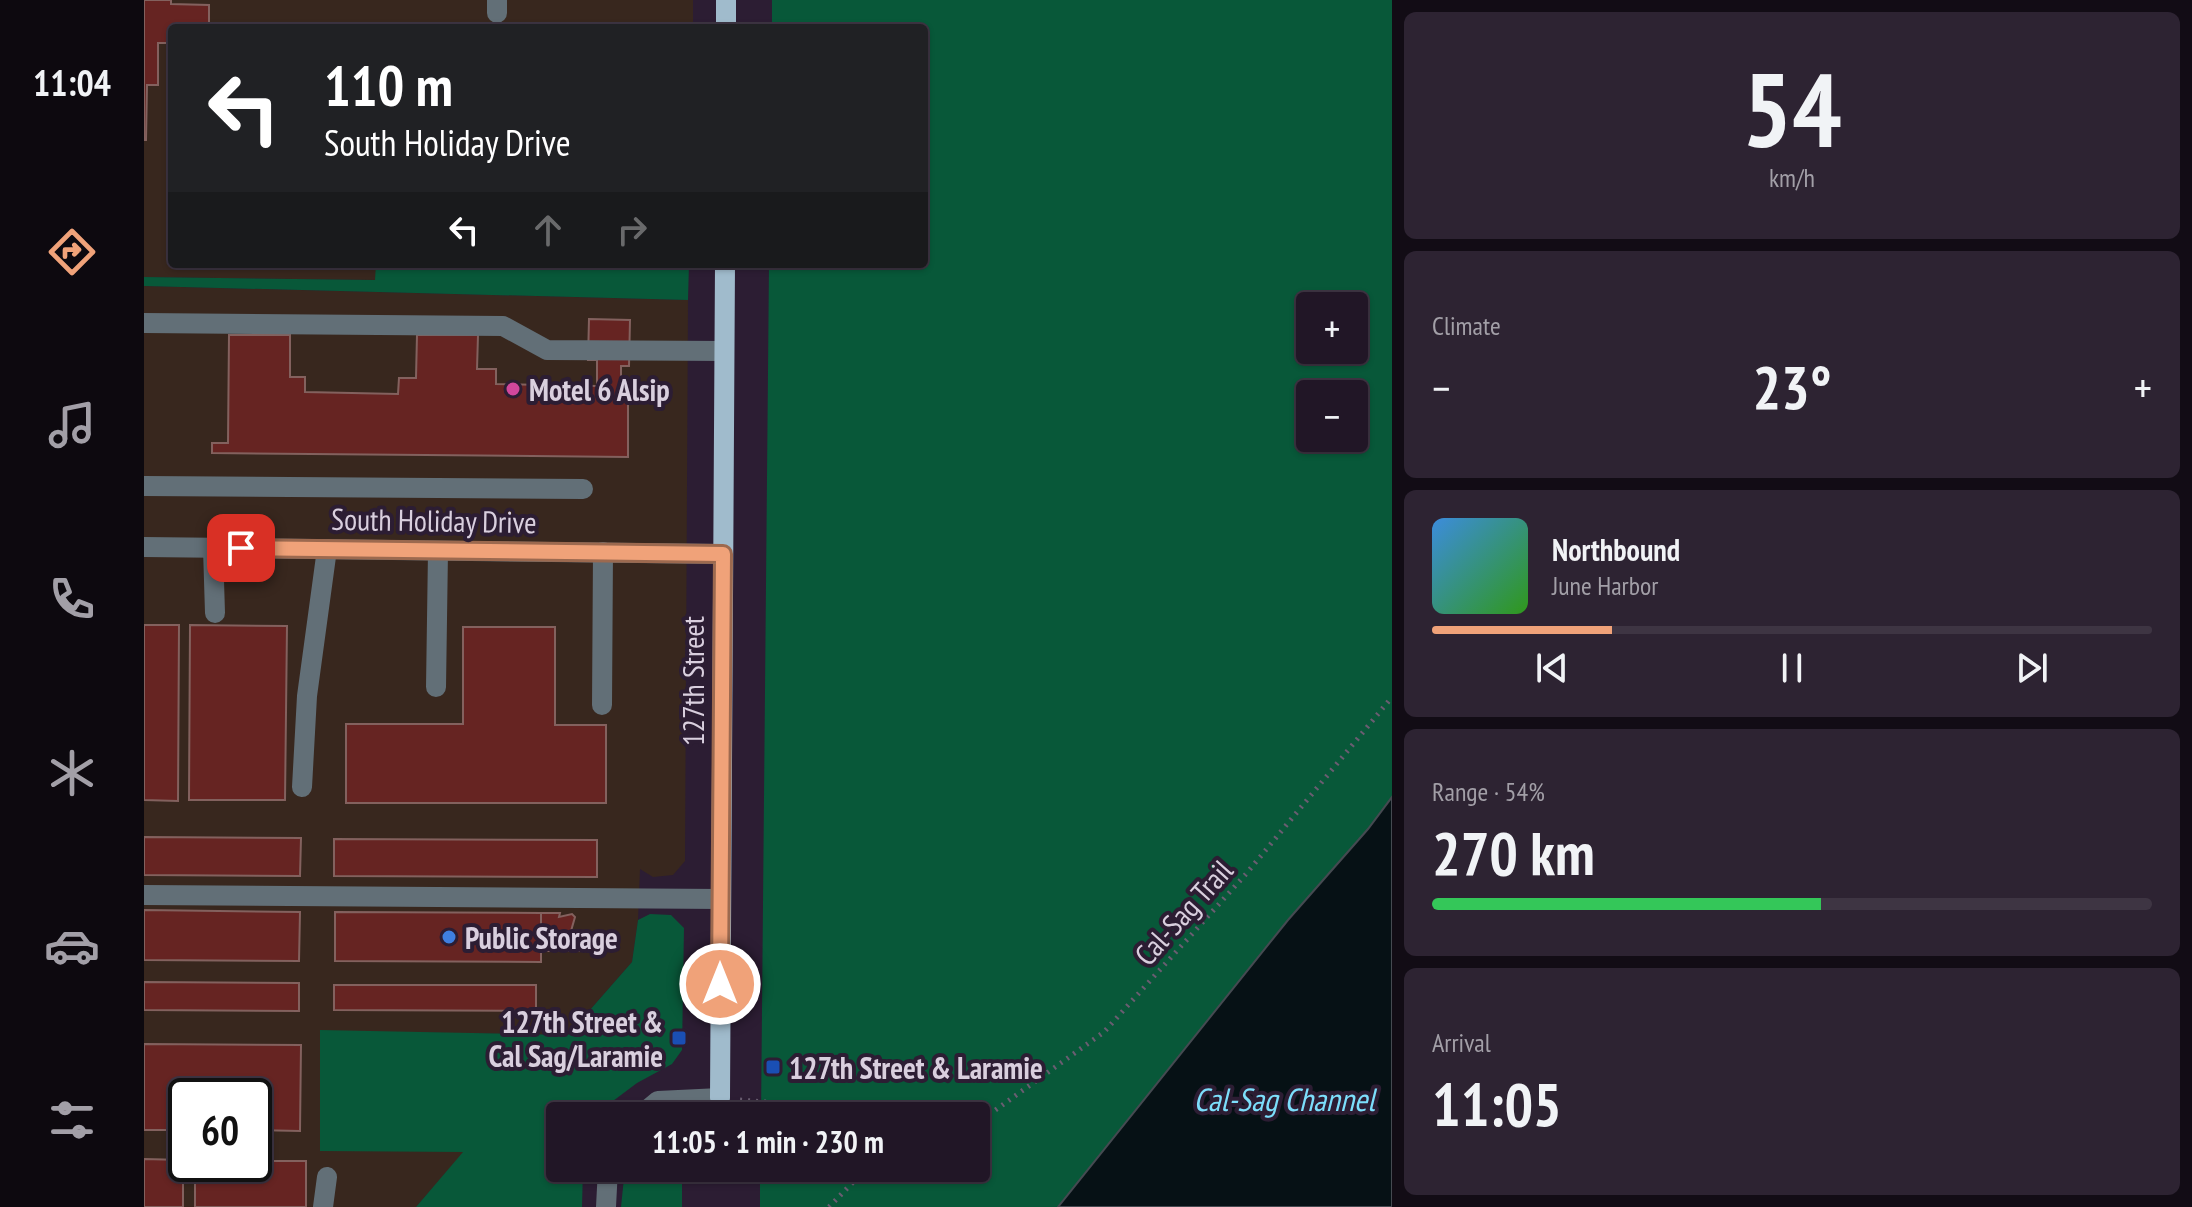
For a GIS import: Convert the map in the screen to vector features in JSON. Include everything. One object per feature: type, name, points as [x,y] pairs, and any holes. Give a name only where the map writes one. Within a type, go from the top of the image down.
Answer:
[{"type":"main road","name":"127th Street","points":[[720,1098],[725,268]]},
{"type":"street","points":[[144,323],[503,326],[547,350],[724,351]]},
{"type":"street","points":[[144,486],[583,489]]},
{"type":"street","name":"South Holiday Drive","points":[[144,547],[723,554]]},
{"type":"street","points":[[213,548],[215,613]]},
{"type":"street","points":[[302,787],[307,696],[327,549]]},
{"type":"street","points":[[436,687],[438,551]]},
{"type":"street","points":[[602,705],[603,552]]},
{"type":"street","points":[[144,895],[721,899]]},
{"type":"street","points":[[657,1102],[720,1098]]},
{"type":"street","points":[[323,1207],[327,1177]]},
{"type":"street","points":[[606,1207],[607,1182]]},
{"type":"path","name":"Cal-Sag Trail","points":[[990,1114],[1104,1032],[1246,874],[1392,697]]},
{"type":"path","points":[[720,1098],[767,1102]]},
{"type":"path","points":[[829,1207],[853,1182]]},
{"type":"shaded area","points":[[144,0],[693,0],[693,24],[168,24],[168,268],[376,268],[376,280],[144,277]]},
{"type":"shaded area","points":[[144,286],[688,300],[685,861],[673,875],[653,877],[640,869],[632,962],[568,1035],[320,1031],[464,1152],[416,1207],[144,1207]]},
{"type":"green space","points":[[772,0],[1392,0],[1392,797],[1288,920],[1058,1207],[760,1207],[760,1182],[990,1182],[990,1102],[761,1102],[769,268],[928,268],[928,24],[772,24]]},
{"type":"green space","points":[[376,268],[689,268],[688,300],[144,286],[144,277],[375,280]]},
{"type":"green space","points":[[650,914],[671,915],[684,928],[682,1050],[672,1064],[637,1083],[612,1102],[546,1102],[546,1182],[583,1182],[582,1207],[416,1207],[463,1152],[320,1151],[320,1030],[568,1035],[632,962],[638,920]]},
{"type":"green space","points":[[624,1182],[682,1182],[682,1207],[621,1207]]},
{"type":"water","name":"Cal-Sag Channel","points":[[1392,797],[1392,1207],[1058,1207],[1288,920]]},
{"type":"building","points":[[144,0],[209,5],[209,24],[168,24],[168,43],[158,43],[158,85],[147,85],[144,140]]},
{"type":"building","name":"Motel 6 Alsip","points":[[589,319],[630,320],[629,366],[621,366],[621,383],[628,383],[628,457],[212,453],[212,443],[228,443],[229,335],[290,335],[290,377],[305,377],[305,392],[398,394],[399,378],[416,378],[417,335],[478,335],[477,369],[496,369],[496,384],[597,386],[597,360],[588,360]]},
{"type":"building","points":[[144,625],[179,625],[178,801],[144,800]]},
{"type":"building","points":[[190,625],[287,626],[285,800],[189,800]]},
{"type":"building","points":[[463,627],[555,627],[555,725],[606,725],[606,803],[346,803],[346,724],[463,724]]},
{"type":"building","points":[[144,837],[301,838],[300,876],[144,875]]},
{"type":"building","points":[[334,839],[597,840],[597,877],[334,876]]},
{"type":"building","points":[[144,910],[300,912],[299,961],[144,960]]},
{"type":"building","points":[[335,912],[541,913],[541,962],[335,961]]},
{"type":"building","points":[[541,913],[560,913],[559,917],[572,914],[575,917],[571,931],[579,932],[579,951],[541,951]]},
{"type":"building","points":[[144,982],[299,983],[299,1011],[144,1010]]},
{"type":"building","points":[[334,985],[536,985],[536,1011],[334,1010]]},
{"type":"building","points":[[144,1044],[301,1045],[300,1131],[272,1130],[272,1078],[168,1078],[168,1130],[144,1130]]},
{"type":"building","points":[[144,1159],[168,1160],[168,1182],[183,1182],[183,1207],[144,1207]]},
{"type":"building","points":[[272,1161],[306,1161],[306,1207],[195,1207],[195,1182],[272,1182]]},
{"type":"place","name":"Motel 6 Alsip","points":[[513,389]]},
{"type":"place","name":"Public Storage","points":[[449,937]]},
{"type":"place","name":"127th Street & Cal Sag/Laramie","points":[[679,1038]]},
{"type":"place","name":"127th Street & Laramie","points":[[773,1067]]},
{"type":"route","points":[[241,548],[723,554],[720,984]]}]
